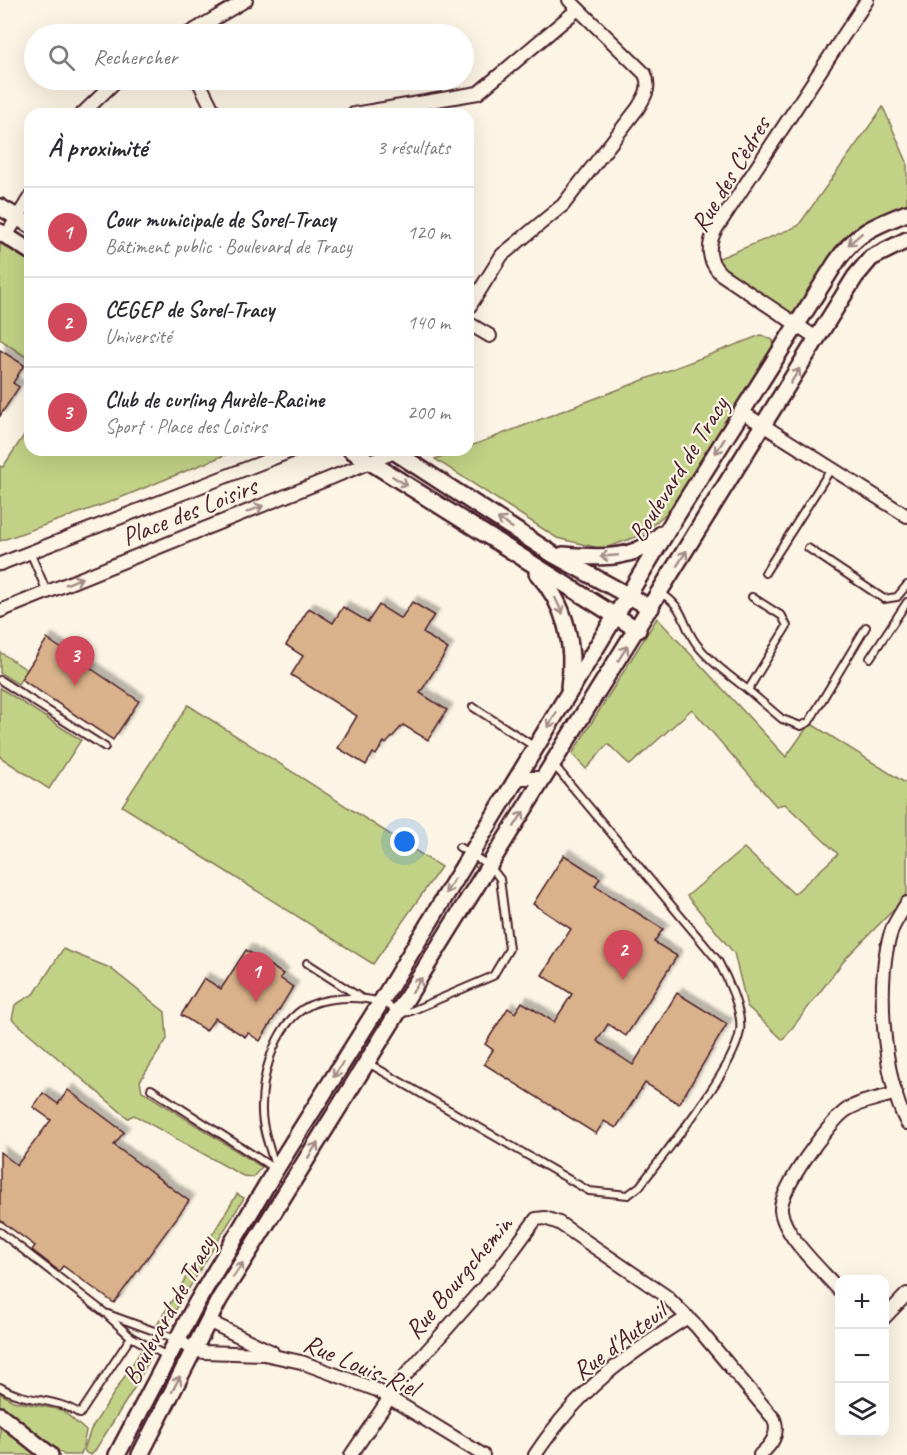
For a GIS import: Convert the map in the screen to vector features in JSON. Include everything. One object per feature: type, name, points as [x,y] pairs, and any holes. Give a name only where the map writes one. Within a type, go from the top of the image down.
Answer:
[{"type":"street","points":[[205,24],[246,0]]},
{"type":"street","name":"Rue des Cèdres","points":[[818,339],[732,284],[714,268],[709,248],[711,238],[867,0]]},
{"type":"street","points":[[389,108],[478,93],[574,5],[645,74],[648,82],[647,92],[638,108],[563,205],[502,255],[474,299]]},
{"type":"street","points":[[88,108],[107,90]]},
{"type":"street","points":[[203,90],[213,108]]},
{"type":"street","points":[[0,207],[24,221],[3,234],[24,247]]},
{"type":"street","name":"Boulevard de Tracy","points":[[117,1455],[176,1339],[276,1169],[381,1002],[464,850],[536,748],[675,518],[796,325],[855,238],[873,227],[907,213]]},
{"type":"street","name":"Boulevard de Tracy","points":[[140,1455],[208,1321],[864,266],[880,252],[907,240]]},
{"type":"street","points":[[474,326],[490,336]]},
{"type":"street","points":[[742,412],[907,516]]},
{"type":"street","name":"Place des Loisirs","points":[[0,564],[278,456]]},
{"type":"street","points":[[360,456],[638,630]]},
{"type":"street","name":"Place des Loisirs","points":[[0,611],[384,456]]},
{"type":"street","points":[[401,456],[555,555],[651,608]]},
{"type":"street","points":[[555,555],[594,557],[628,554],[640,550],[657,538],[675,518]]},
{"type":"street","points":[[524,560],[552,590],[565,619],[572,665],[569,692]]},
{"type":"street","points":[[517,778],[549,771]]},
{"type":"street","points":[[907,903],[893,928],[888,946],[883,1006],[885,1038],[896,1093],[907,1123]]},
{"type":"street","points":[[356,1042],[368,1064]]},
{"type":"street","points":[[835,1285],[789,1232],[781,1210],[783,1196],[822,1136],[844,1112],[896,1093]]},
{"type":"street","points":[[276,1169],[294,1180]]},
{"type":"street","name":"Rue Bourgchemin","points":[[351,1455],[403,1378],[497,1272],[536,1219],[545,1218],[570,1229],[660,1291],[688,1317]]},
{"type":"street","points":[[889,1313],[907,1293]]},
{"type":"street","name":"Rue d'Auteuil","points":[[535,1455],[554,1429],[602,1375],[634,1350],[688,1317],[774,1419],[777,1428],[774,1440],[760,1455]]},
{"type":"street","name":"Rue Louis-Riel","points":[[208,1321],[281,1356],[389,1397],[483,1455]]},
{"type":"street","name":"Rue Louis-Riel","points":[[176,1339],[194,1350]]},
{"type":"street","name":"Rue Louis-Riel","points":[[167,1356],[194,1350],[281,1356]]},
{"type":"street","points":[[0,1415],[50,1455]]},
{"type":"lane","points":[[765,573],[832,468]]},
{"type":"lane","points":[[808,548],[884,599],[897,597],[907,585]]},
{"type":"lane","points":[[29,552],[47,592]]},
{"type":"lane","points":[[661,592],[679,606],[697,644],[720,668],[782,719],[801,726],[809,722],[866,627]]},
{"type":"lane","points":[[748,690],[787,626],[782,616],[752,597]]},
{"type":"lane","points":[[870,658],[907,602]]},
{"type":"lane","points":[[0,680],[105,747]]},
{"type":"lane","points":[[473,707],[536,748]]},
{"type":"lane","points":[[368,1064],[589,1191],[628,1195],[640,1186],[730,1060],[741,1029],[731,984],[718,961],[549,771]]},
{"type":"lane","points":[[276,1169],[261,1114],[265,1073],[282,1032],[303,1008],[332,999],[364,1000],[381,1002],[400,1013],[493,976],[509,949],[500,879],[490,866],[464,850]]},
{"type":"lane","points":[[307,963],[364,1000]]},
{"type":"lane","points":[[151,1089],[276,1169]]},
{"type":"lane","points":[[264,1189],[283,1200]]},
{"type":"lane","points":[[0,1232],[105,1313],[131,1337],[167,1356]]},
{"type":"lane","points":[[105,1313],[176,1339]]},
{"type":"lane","points":[[0,1387],[14,1396],[66,1404],[80,1414],[131,1337]]},
{"type":"green space","points":[[883,107],[907,162],[907,208],[866,226],[795,318],[721,268],[717,259],[798,226]]},
{"type":"green space","points":[[0,243],[24,258],[24,356],[0,339]]},
{"type":"green space","points":[[761,335],[773,340],[774,348],[678,503],[641,535],[603,549],[557,538],[435,459],[443,456],[474,456],[474,445]]},
{"type":"green space","points":[[24,435],[24,456],[222,456],[110,502],[0,541],[0,466],[3,467]]},
{"type":"green space","points":[[657,618],[786,757],[810,723],[907,784],[907,892],[901,902],[846,958],[783,1040],[747,1006],[734,953],[687,896],[744,848],[794,894],[838,854],[785,804],[776,806],[692,709],[630,765],[608,744],[586,769],[572,754]]},
{"type":"green space","points":[[0,652],[27,670],[18,684],[0,673]]},
{"type":"green space","points":[[0,688],[81,740],[49,789],[0,757]]},
{"type":"green space","points":[[188,705],[441,867],[373,964],[122,806]]},
{"type":"green space","points":[[63,949],[110,968],[165,1012],[167,1039],[140,1081],[142,1091],[262,1167],[253,1177],[243,1176],[134,1115],[128,1118],[12,1019],[15,1005],[35,993]]},
{"type":"green space","points":[[237,1194],[244,1198],[166,1326],[157,1325]]},
{"type":"green space","points":[[142,1349],[152,1355],[94,1452],[91,1455],[86,1453],[84,1450],[91,1429]]},
{"type":"green space","points":[[0,1393],[13,1401],[62,1410],[86,1431],[81,1455],[64,1455],[0,1406]]},
{"type":"green space","points":[[0,1424],[39,1455],[0,1455]]},
{"type":"building","points":[[0,350],[24,365],[13,383],[19,387],[0,416]]},
{"type":"building","points":[[412,602],[434,615],[423,633],[448,649],[420,693],[447,710],[428,740],[403,725],[386,744],[384,742],[376,755],[373,753],[366,765],[338,748],[357,716],[291,675],[303,656],[286,645],[309,608],[333,623],[343,607],[368,622],[379,605],[401,619]]},
{"type":"building","points":[[47,639],[139,701],[113,740],[21,679]]},
{"type":"building","points":[[564,855],[600,878],[595,886],[663,929],[654,942],[677,956],[626,1036],[608,1024],[597,1041],[633,1065],[677,993],[727,1024],[679,1104],[645,1083],[616,1128],[604,1121],[596,1134],[484,1064],[493,1050],[485,1044],[508,1008],[515,1013],[522,1002],[554,1022],[572,994],[542,975],[571,929],[533,904]]},
{"type":"building","points":[[246,950],[283,974],[280,978],[293,987],[260,1041],[248,1033],[245,1037],[215,1018],[206,1031],[181,1015],[204,978],[221,989]]},
{"type":"building","points":[[68,1090],[124,1132],[114,1145],[189,1201],[114,1303],[63,1266],[59,1271],[32,1250],[35,1246],[0,1220],[0,1152],[17,1165],[51,1120],[33,1107],[43,1093],[58,1104]]},
{"type":"place","name":"Club de curling Aurèle-Racine","points":[[75,686]]},
{"type":"place","name":"CEGEP de Sorel-Tracy","points":[[623,980]]},
{"type":"place","name":"Cour municipale de Sorel-Tracy","points":[[256,1002]]}]
